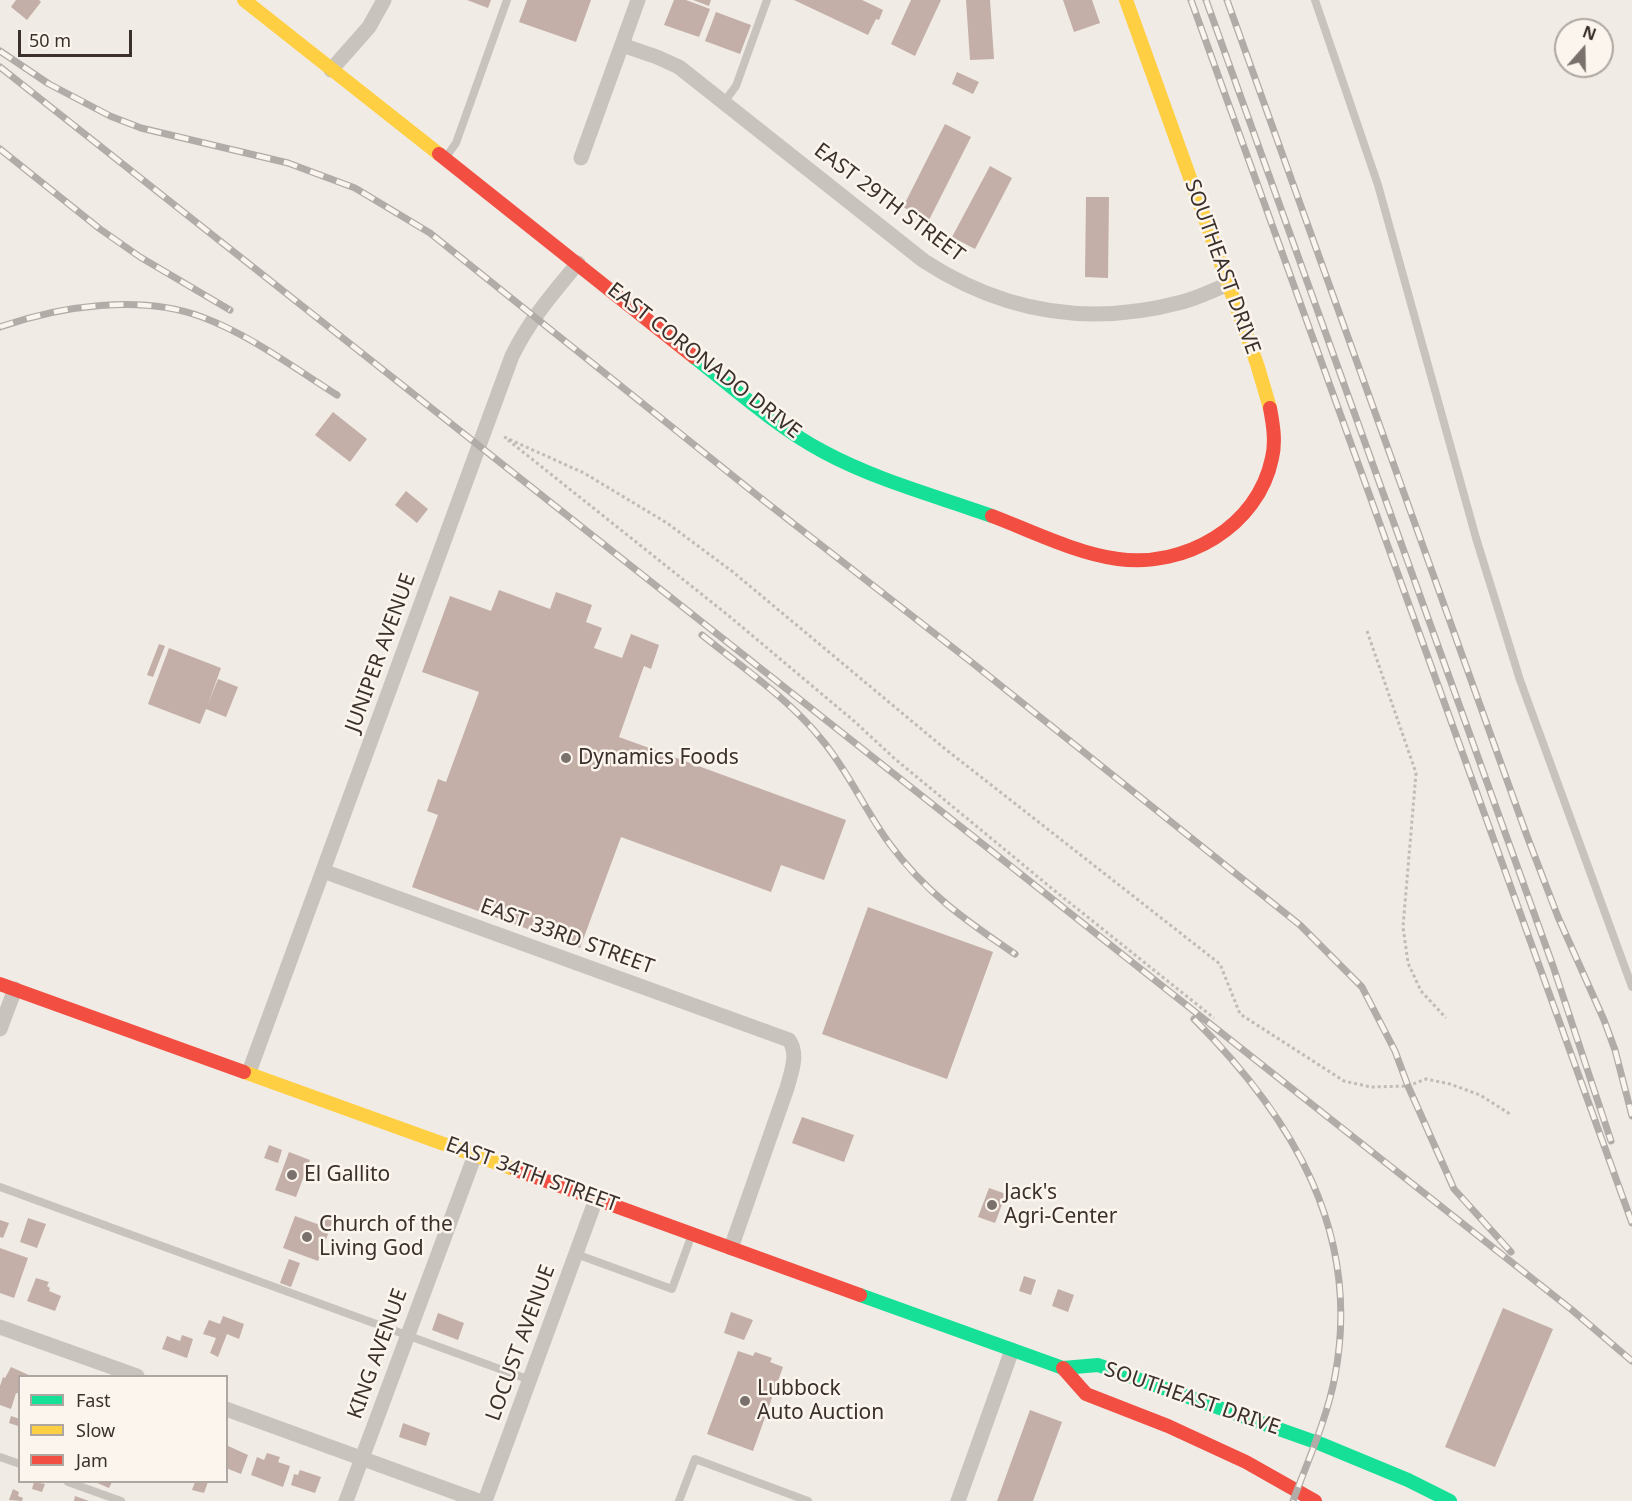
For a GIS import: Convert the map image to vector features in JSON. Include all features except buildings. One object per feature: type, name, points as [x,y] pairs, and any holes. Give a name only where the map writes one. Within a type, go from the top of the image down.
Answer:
[{"type":"main road","name":"EAST CORONADO DRIVE","points":[[244,0],[772,418],[824,452],[868,472],[1089,551],[1129,561],[1176,557],[1198,549],[1216,539],[1230,527]]},
{"type":"main road","name":"SOUTHEAST DRIVE","points":[[1126,0],[1268,398],[1274,436],[1272,462],[1267,481],[1258,496],[1230,527]]},
{"type":"main road","name":"EAST 34TH STREET","points":[[7,986],[1063,1368]]},
{"type":"main road","name":"SOUTHEAST DRIVE","points":[[1063,1368],[1098,1365],[1357,1457],[1450,1501]]},
{"type":"main road","name":"SOUTHEAST DRIVE","points":[[1063,1368],[1086,1394],[1168,1426],[1236,1458],[1315,1501]]},
{"type":"street","points":[[331,70],[369,27],[384,0]]},
{"type":"street","points":[[581,158],[638,0]]},
{"type":"street","name":"EAST 29TH STREET","points":[[622,45],[679,67],[924,261],[945,275],[999,300],[1051,311],[1080,314],[1116,313],[1147,310],[1183,302],[1229,284]]},
{"type":"street","name":"JUNIPER AVENUE","points":[[249,1072],[512,356],[523,333],[535,316],[578,263]]},
{"type":"street","name":"EAST 33RD STREET","points":[[323,872],[789,1040],[794,1046],[794,1061],[787,1088],[731,1248]]},
{"type":"street","points":[[0,1029],[7,986]]},
{"type":"street","name":"KING AVENUE","points":[[346,1501],[475,1155]]},
{"type":"street","name":"LOCUST AVENUE","points":[[485,1501],[596,1199]]},
{"type":"street","points":[[0,1327],[132,1375]]},
{"type":"street","points":[[958,1501],[1012,1350]]},
{"type":"street","points":[[228,1410],[479,1501]]},
{"type":"lane","points":[[445,159],[456,143],[507,0]]},
{"type":"lane","points":[[724,102],[736,86],[767,0]]},
{"type":"lane","points":[[1315,0],[1378,184],[1476,538],[1520,680],[1632,987]]},
{"type":"lane","points":[[0,1187],[530,1380]]},
{"type":"lane","points":[[576,1254],[672,1289],[692,1234]]},
{"type":"lane","points":[[0,1456],[18,1463]]},
{"type":"lane","points":[[679,1501],[695,1459],[808,1501]]},
{"type":"lane","points":[[71,1483],[122,1501]]},
{"type":"path","points":[[1214,1018],[903,767],[838,707],[729,616],[504,437],[584,472],[667,523],[733,572],[944,748],[1220,964],[1240,1014],[1344,1081],[1371,1087],[1408,1086],[1425,1079],[1450,1084],[1480,1095],[1510,1114]]},
{"type":"path","points":[[1367,631],[1416,773],[1403,927],[1408,963],[1421,991],[1446,1018]]},
{"type":"railway","points":[[1191,0],[1632,1223]]},
{"type":"railway","points":[[1206,0],[1553,966],[1611,1141]]},
{"type":"railway","points":[[1227,0],[1527,836],[1558,917],[1615,1050],[1632,1116]]},
{"type":"railway","points":[[0,51],[49,84],[110,116],[141,128],[288,163],[355,188],[430,233],[758,496],[970,661],[1300,925],[1362,987],[1395,1051],[1408,1086],[1454,1189],[1511,1252]]},
{"type":"railway","points":[[0,67],[1572,1310],[1632,1361]]},
{"type":"railway","points":[[0,149],[100,229],[140,257],[230,310]]},
{"type":"railway","points":[[0,327],[48,313],[101,306],[153,306],[178,310],[220,324],[237,333],[337,395]]},
{"type":"railway","points":[[702,635],[765,684],[809,725],[840,765],[889,843],[917,877],[963,917],[1015,954]]},
{"type":"railway","points":[[1194,1019],[1261,1096],[1289,1137],[1311,1180],[1328,1226],[1338,1273],[1341,1323],[1332,1392],[1293,1501]]},
{"type":"traffic: fast","points":[[694,357],[773,420],[824,452],[885,479],[992,516]]},
{"type":"traffic: fast","points":[[860,1295],[1063,1368],[1098,1365],[1321,1444],[1408,1480],[1450,1501]]},
{"type":"traffic: slow","points":[[244,0],[439,154]]},
{"type":"traffic: slow","points":[[1126,0],[1257,364],[1270,408]]},
{"type":"traffic: slow","points":[[244,1072],[516,1170]]},
{"type":"traffic: jam","points":[[439,154],[694,357]]},
{"type":"traffic: jam","points":[[992,516],[1070,547],[1118,559],[1143,560],[1168,557],[1192,549],[1215,538],[1235,523],[1251,504],[1264,483],[1274,446],[1270,408]]},
{"type":"traffic: jam","points":[[0,984],[244,1072]]},
{"type":"traffic: jam","points":[[516,1170],[860,1295]]},
{"type":"traffic: jam","points":[[1063,1368],[1086,1394],[1168,1426],[1246,1462],[1315,1501]]},
{"type":"place","name":"Dynamics Foods","points":[[566,758]]},
{"type":"place","name":"El Gallito","points":[[292,1175]]},
{"type":"place","name":"Jack's Agri-Center","points":[[992,1205]]},
{"type":"place","name":"Church of the Living God","points":[[307,1237]]},
{"type":"place","name":"Lubbock Auto Auction","points":[[745,1401]]}]
